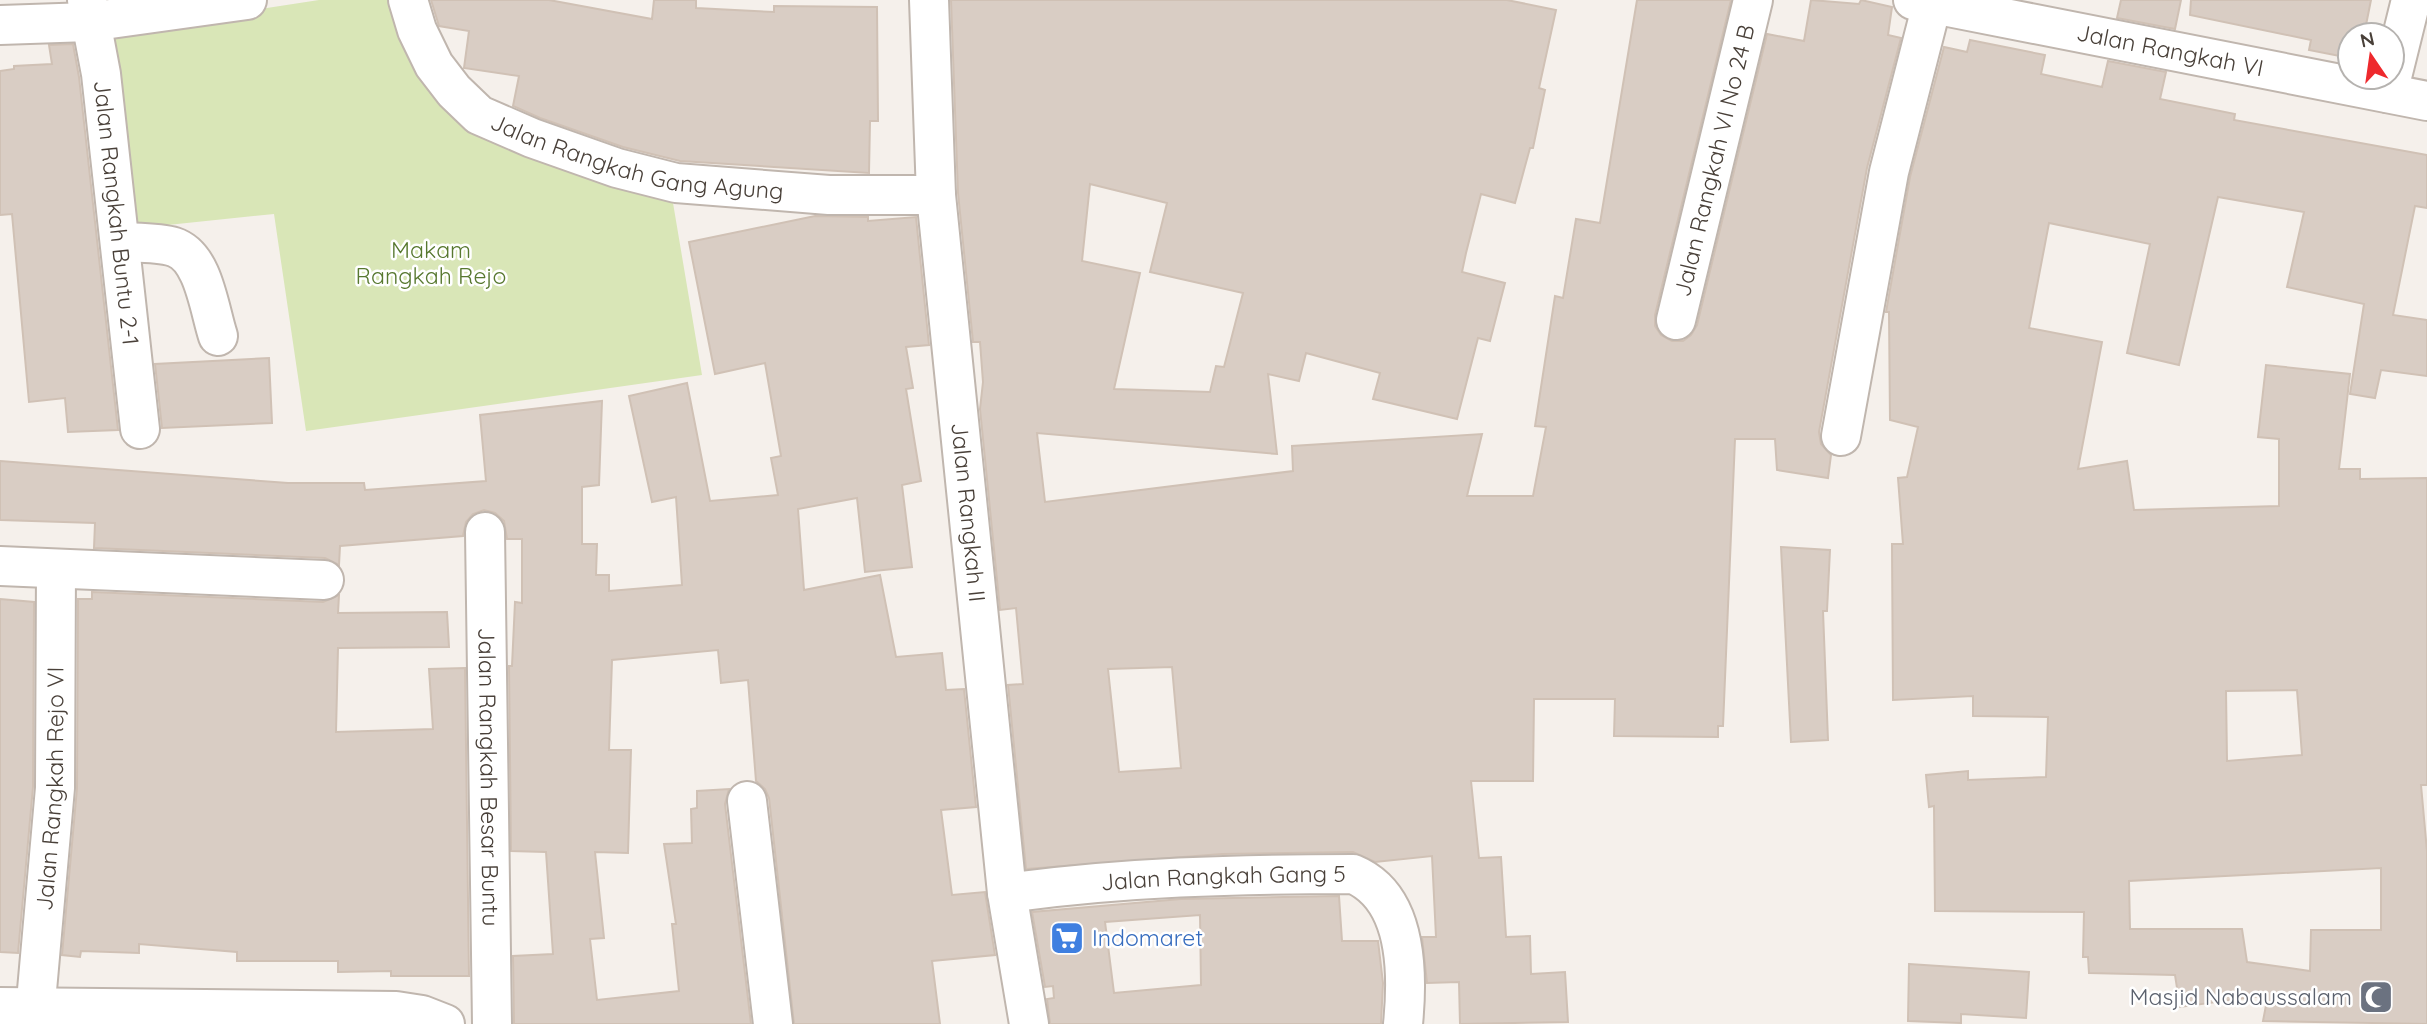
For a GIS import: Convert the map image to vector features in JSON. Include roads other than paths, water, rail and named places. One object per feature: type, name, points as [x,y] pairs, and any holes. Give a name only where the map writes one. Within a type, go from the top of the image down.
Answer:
[{"type":"street","points":[[0,25],[88,11],[247,0]]},
{"type":"street","name":"Jalan Rangkah Gang Agung","points":[[408,0],[428,54],[454,91],[478,115],[531,138],[617,168],[676,183],[829,195],[936,195]]},
{"type":"street","name":"Jalan Rangkah II","points":[[929,0],[936,195],[1007,893],[1029,1024]]},
{"type":"street","name":"Jalan Rangkah VI No 24 B","points":[[1676,320],[1753,0]]},
{"type":"street","points":[[2388,93],[2411,0]]},
{"type":"street","points":[[1841,436],[1923,2]]},
{"type":"street","name":"Jalan Rangkah VI","points":[[1923,2],[2427,101]]},
{"type":"street","name":"Jalan Rangkah Buntu 2-1","points":[[88,11],[101,75],[139,429]]},
{"type":"street","points":[[120,242],[172,246],[185,252],[196,265],[218,336]]},
{"type":"street","name":"Jalan Rangkah Besar Buntu","points":[[485,532],[492,1024]]},
{"type":"street","points":[[0,566],[324,580]]},
{"type":"street","name":"Jalan Rangkah Rejo VI","points":[[23,1013],[55,788],[56,569]]},
{"type":"street","points":[[747,801],[773,1024]]},
{"type":"street","name":"Jalan Rangkah Gang 5","points":[[1007,893],[1188,875],[1353,874],[1369,881],[1396,921],[1403,949],[1403,1024]]},
{"type":"street","points":[[23,1013],[396,1011],[422,1015],[445,1024]]},
{"type":"place","name":"Indomaret","points":[[1067,938]]},
{"type":"place","name":"Masjid Nabaussalam","points":[[2376,997]]},
{"type":"park label","name":"Makam Rangkah Rejo","points":[[431,263]]}]
